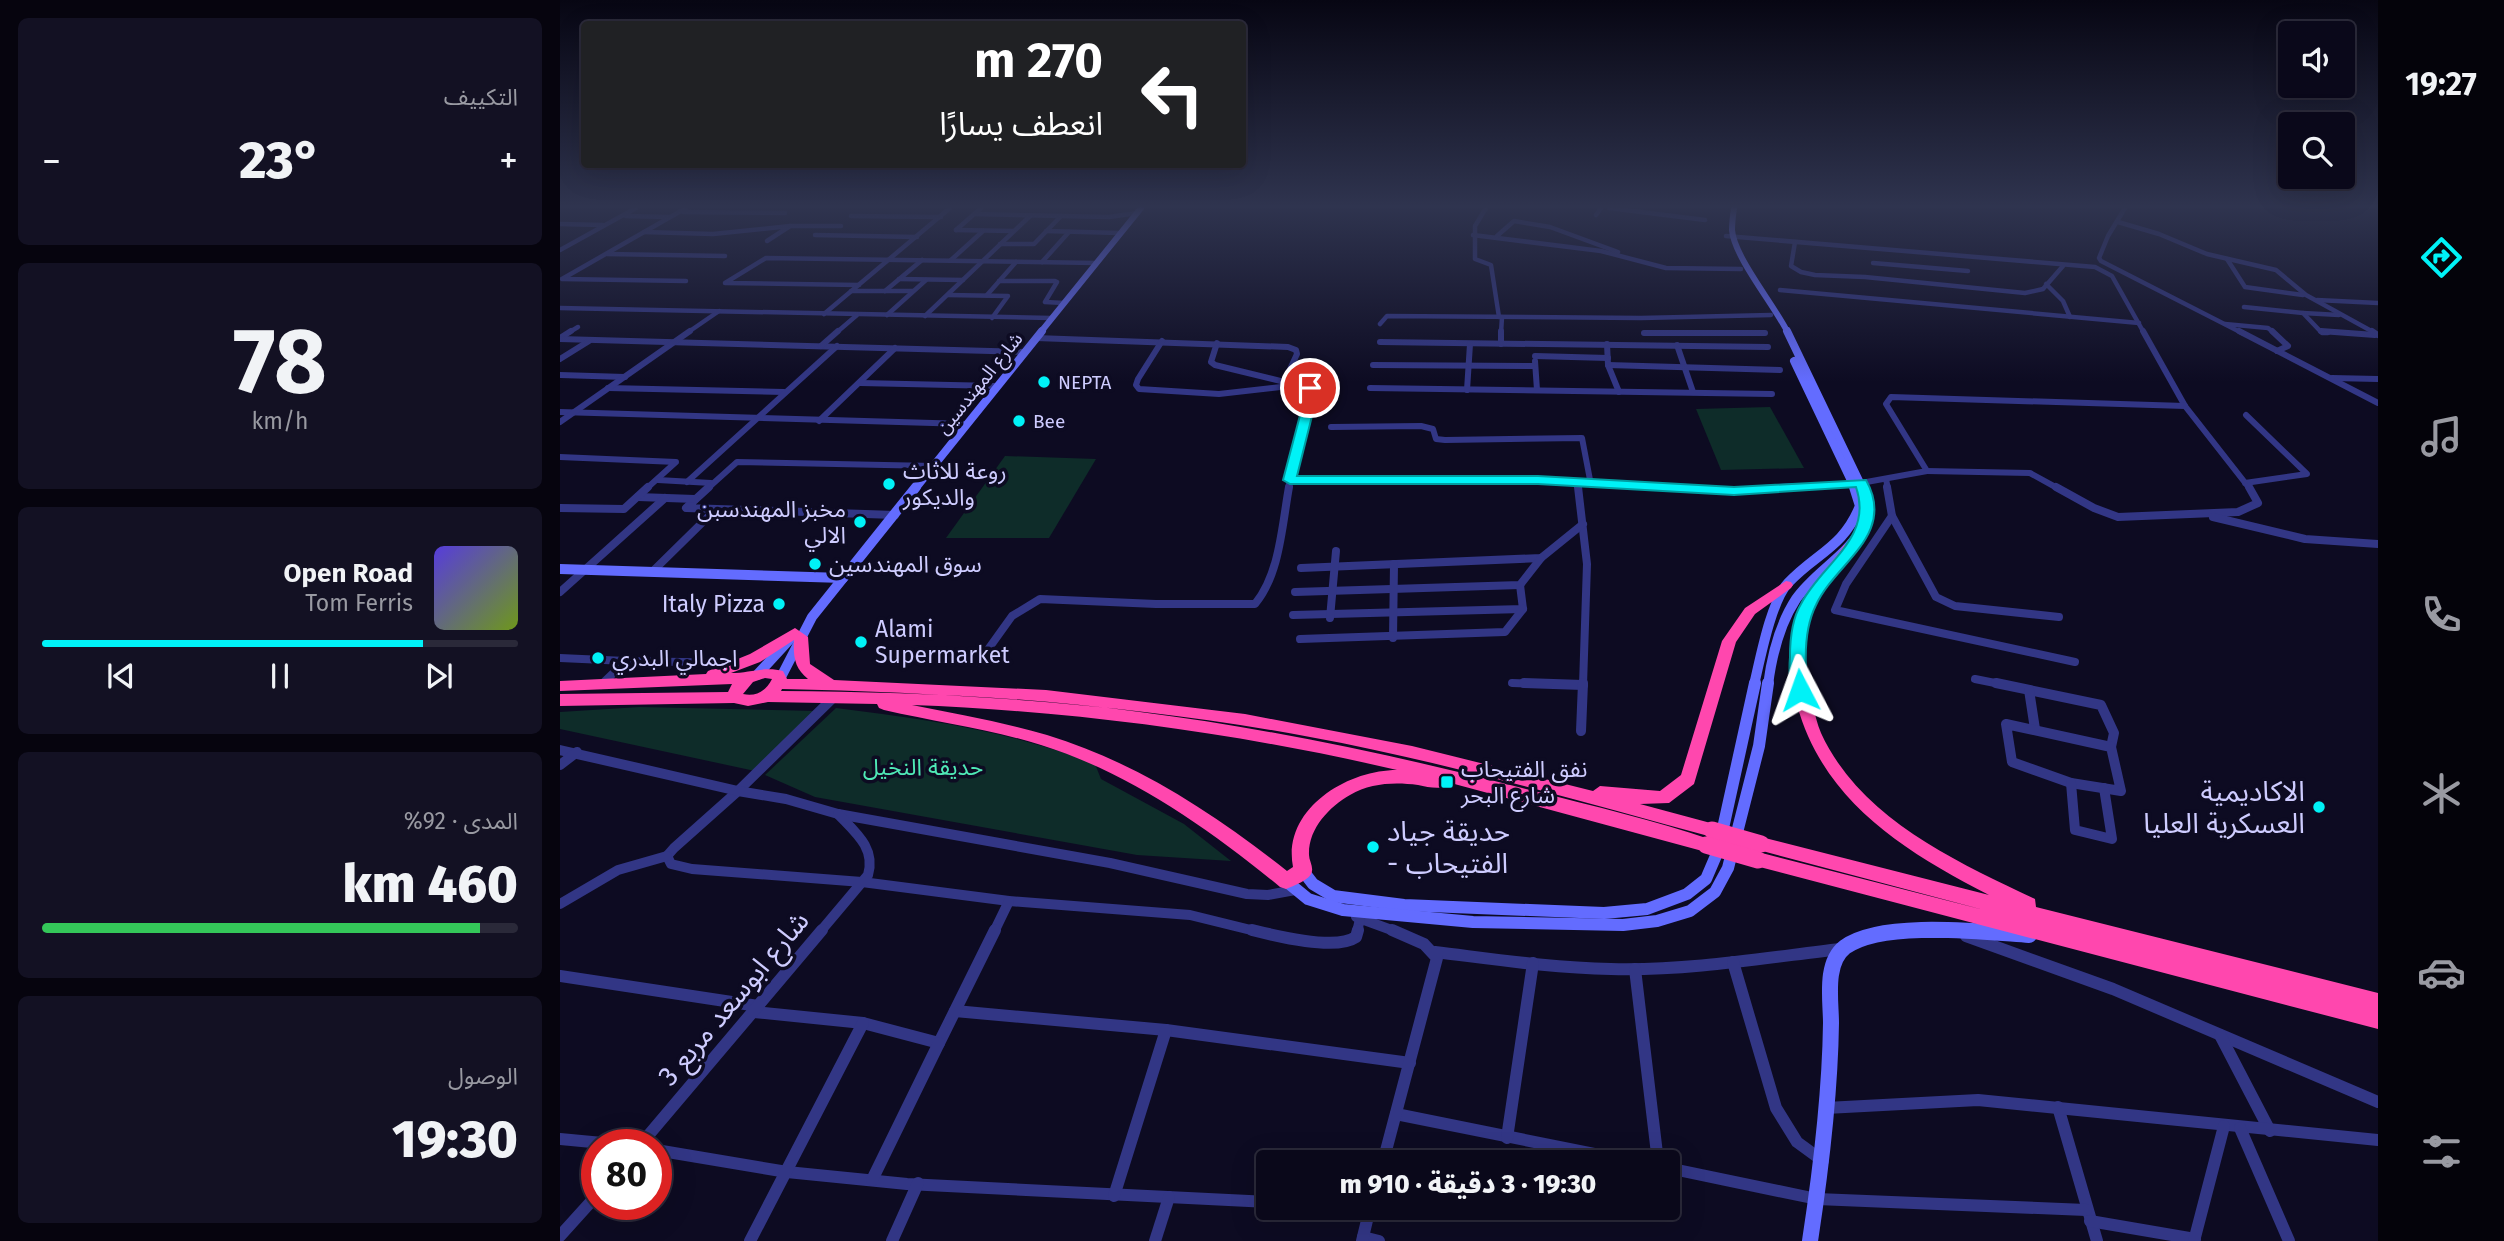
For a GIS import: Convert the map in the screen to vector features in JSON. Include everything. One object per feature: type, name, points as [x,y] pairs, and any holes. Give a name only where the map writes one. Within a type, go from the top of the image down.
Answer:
[{"type":"highway","points":[[1849,548],[1840,565],[1822,582],[1807,606],[1798,639],[1797,668],[1804,710],[1822,754],[1843,785],[1909,839],[2053,927],[2378,1019]]},
{"type":"highway","points":[[1524,781],[1632,797],[1663,798],[1671,795],[1688,779],[1729,642],[1750,611],[1786,585]]},
{"type":"highway","points":[[798,635],[802,666],[833,691]]},
{"type":"highway","points":[[736,697],[736,690],[750,672],[798,635]]},
{"type":"highway","points":[[560,686],[694,681],[750,672],[772,673],[780,682],[999,727],[1071,749],[1171,799],[1291,886],[1303,871],[1299,851],[1305,828],[1332,800],[1352,786],[1388,777],[1486,786]]},
{"type":"highway","points":[[766,696],[780,682]]},
{"type":"highway","points":[[560,700],[736,697],[751,701],[766,696],[833,691],[983,690],[1147,705],[1312,731],[1524,781],[1709,838],[2053,927],[2378,1003]]},
{"type":"highway","points":[[856,697],[1007,704],[1189,724],[1310,745],[1709,838]]},
{"type":"main road","name":"شارع المهندسين","points":[[780,682],[798,635],[1095,266]]},
{"type":"main road","points":[[1291,886],[1323,905],[1343,910],[1474,922],[1623,925],[1671,917],[1694,909],[1708,900],[1722,883],[1732,862],[1762,732],[1770,670],[1782,622],[1798,594],[1822,568],[1849,548],[1863,532],[1868,515],[1868,503],[1771,315],[1740,266]]},
{"type":"main road","points":[[1303,871],[1313,884],[1334,896],[1404,905],[1604,913],[1647,909],[1687,894],[1706,879],[1718,851],[1766,632],[1786,585],[1844,537],[1860,506],[1857,483],[1776,309],[1747,266]]},
{"type":"main road","points":[[560,569],[842,578]]},
{"type":"main road","points":[[1811,1241],[1822,1161],[1832,980],[1834,963],[1842,949],[1861,939],[1888,933],[2053,927]]},
{"type":"street","points":[[561,279],[584,266]]},
{"type":"street","points":[[751,266],[725,283],[859,285]]},
{"type":"street","points":[[824,314],[882,266]]},
{"type":"street","points":[[886,291],[915,266]]},
{"type":"street","points":[[925,316],[977,266]]},
{"type":"street","points":[[987,295],[1012,266]]},
{"type":"street","points":[[1491,266],[1501,317],[1501,344]]},
{"type":"street","points":[[1657,266],[1741,269]]},
{"type":"street","points":[[1792,266],[1792,269],[1821,274],[2025,293],[2043,289],[2062,266]]},
{"type":"street","points":[[1873,266],[1874,277]]},
{"type":"street","points":[[1908,266],[1968,271]]},
{"type":"street","points":[[1290,480],[1525,480],[1734,491],[1857,483],[1927,471],[2030,473],[2094,508],[2118,517],[2203,515],[2238,512],[2254,507],[2258,503],[2245,482],[2185,406],[2109,272],[2095,267],[2078,266]]},
{"type":"street","points":[[2110,266],[2378,403]]},
{"type":"street","points":[[2231,266],[2245,287],[2306,296]]},
{"type":"street","points":[[2258,266],[2276,270],[2306,296],[2378,335]]},
{"type":"street","points":[[1821,274],[1821,293]]},
{"type":"street","points":[[561,279],[686,281]]},
{"type":"street","points":[[899,279],[963,280]]},
{"type":"street","points":[[887,315],[926,280]]},
{"type":"street","points":[[999,281],[1055,281],[1057,282],[1045,302],[1064,303]]},
{"type":"street","points":[[2046,284],[2063,301],[2070,317]]},
{"type":"street","points":[[1780,290],[2139,323]]},
{"type":"street","points":[[851,291],[913,291]]},
{"type":"street","points":[[948,295],[1009,298],[992,317]]},
{"type":"street","points":[[2314,300],[2378,303]]},
{"type":"street","points":[[2244,307],[2343,316]]},
{"type":"street","points":[[560,308],[1051,318]]},
{"type":"street","points":[[560,422],[719,312]]},
{"type":"street","points":[[2303,313],[2322,333],[2378,335]]},
{"type":"street","points":[[821,346],[857,314]]},
{"type":"street","points":[[1380,324],[1387,316],[1641,318],[1771,315]]},
{"type":"street","points":[[1641,318],[1647,345]]},
{"type":"street","points":[[2222,324],[2247,324],[2283,340],[2288,347],[2277,351]]},
{"type":"street","points":[[560,339],[578,327]]},
{"type":"street","points":[[1644,333],[1765,333]]},
{"type":"street","points":[[1036,338],[1276,345],[1296,350],[1297,354],[1285,380]]},
{"type":"street","points":[[560,339],[1024,352]]},
{"type":"street","points":[[560,359],[589,341]]},
{"type":"street","points":[[1162,341],[1138,379],[1136,385],[1139,389],[1228,395],[1301,384]]},
{"type":"street","points":[[1380,342],[1768,347]]},
{"type":"street","points":[[979,662],[1012,614],[1025,603],[1040,599],[1156,604],[1255,604],[1265,591],[1277,550],[1290,480],[1310,400],[1310,388],[1215,365],[1211,362],[1217,343]]},
{"type":"street","points":[[1467,390],[1471,344]]},
{"type":"street","points":[[1607,344],[1608,361],[1619,391]]},
{"type":"street","points":[[1533,345],[1537,390]]},
{"type":"street","points":[[1572,345],[1573,357]]},
{"type":"street","points":[[1677,345],[1693,393]]},
{"type":"street","points":[[687,482],[836,346]]},
{"type":"street","points":[[819,422],[895,348]]},
{"type":"street","points":[[1535,356],[1685,368],[1780,370]]},
{"type":"street","points":[[1373,365],[1535,366]]},
{"type":"street","points":[[560,375],[625,377]]},
{"type":"street","points":[[2330,378],[2378,379]]},
{"type":"street","points":[[860,383],[997,386]]},
{"type":"street","points":[[608,388],[784,392]]},
{"type":"street","points":[[1370,388],[1772,394]]},
{"type":"street","points":[[1927,471],[1886,404],[1891,397],[2185,406]]},
{"type":"street","points":[[560,412],[819,422],[967,424]]},
{"type":"street","points":[[2245,482],[2307,474],[2246,415]]},
{"type":"street","points":[[1331,427],[1429,427],[1433,429],[1436,439],[1445,440],[1582,438],[1591,485]]},
{"type":"street","points":[[560,457],[676,461],[622,510],[560,508]]},
{"type":"street","points":[[895,515],[686,509],[711,483],[737,462],[934,466]]},
{"type":"street","points":[[1886,479],[1892,516],[1936,597],[1955,607],[2059,617]]},
{"type":"street","points":[[658,480],[711,483]]},
{"type":"street","points":[[1578,484],[1587,564],[1581,731]]},
{"type":"street","points":[[638,497],[695,499]]},
{"type":"street","points":[[560,592],[665,498]]},
{"type":"street","points":[[652,572],[714,511]]},
{"type":"street","points":[[2203,515],[2305,539],[2378,544]]},
{"type":"street","points":[[1892,516],[1846,584],[1835,610],[2075,662]]},
{"type":"street","points":[[1300,639],[1393,638],[1505,632],[1523,609],[1520,585],[1541,558],[1583,524]]},
{"type":"street","points":[[1330,617],[1336,551]]},
{"type":"street","points":[[1301,568],[1541,558]]},
{"type":"street","points":[[1393,638],[1396,611],[1393,587],[1395,564]]},
{"type":"street","points":[[1295,592],[1520,585]]},
{"type":"street","points":[[1293,615],[1330,617],[1396,611],[1523,609]]},
{"type":"street","points":[[560,658],[750,672]]},
{"type":"street","points":[[601,685],[626,661]]},
{"type":"street","points":[[1975,679],[2101,705],[2114,733],[2111,747],[2121,791],[2071,783],[2012,762],[2006,724],[2111,747]]},
{"type":"street","points":[[1512,683],[1583,685]]},
{"type":"street","points":[[2029,690],[2035,729]]},
{"type":"street","points":[[560,904],[618,870],[667,856],[703,820],[738,791],[833,691]]},
{"type":"street","points":[[560,750],[577,751],[738,791],[786,799],[838,814],[1084,858],[1248,894],[1268,895],[1291,886]]},
{"type":"street","points":[[560,765],[577,751]]},
{"type":"street","points":[[2071,783],[2074,831],[2112,839],[2104,788]]},
{"type":"street","points":[[838,814],[864,842],[872,856],[872,867],[862,882]]},
{"type":"street","points":[[667,856],[671,864],[692,869],[862,882],[1009,901],[1190,915],[1278,936],[1335,943],[1349,942],[1356,937],[1360,919]]},
{"type":"street","name":"شارع ابوسعد مربع 3","points":[[654,1129],[862,882]]},
{"type":"street","points":[[872,1180],[1009,901]]},
{"type":"street","points":[[1343,910],[1421,942],[1435,951],[1533,963],[1635,969],[1733,962],[1842,949]]},
{"type":"street","points":[[1955,932],[2113,989],[2378,1102]]},
{"type":"street","points":[[1386,1150],[1436,965],[1435,951]]},
{"type":"street","points":[[1733,962],[1771,1098],[1780,1119],[1789,1135],[1804,1150],[1822,1161]]},
{"type":"street","points":[[1507,1138],[1533,963]]},
{"type":"street","points":[[1635,969],[1657,1150]]},
{"type":"street","points":[[560,976],[756,1009],[863,1023],[939,1043]]},
{"type":"street","points":[[955,1011],[1166,1030],[1410,1063]]},
{"type":"street","points":[[750,1241],[863,1023]]},
{"type":"street","points":[[1114,1196],[1166,1030]]},
{"type":"street","points":[[2220,1035],[2270,1131]]},
{"type":"street","points":[[1826,1108],[1950,1100],[2158,1116],[2240,1128],[2378,1140]]},
{"type":"street","points":[[2058,1107],[2097,1241]]},
{"type":"street","points":[[1396,1114],[1570,1150]]},
{"type":"street","points":[[1680,1170],[1817,1199],[2088,1215],[2195,1240],[2224,1126]]},
{"type":"street","points":[[2240,1128],[2289,1241]]},
{"type":"street","points":[[560,1139],[581,1141]]},
{"type":"street","points":[[672,1153],[787,1172],[918,1184],[1256,1201]]},
{"type":"street","points":[[892,1241],[918,1184]]},
{"type":"street","points":[[1155,1241],[1170,1197]]},
{"type":"street","points":[[560,1236],[581,1213]]},
{"type":"street","points":[[1367,1220],[1362,1239],[1379,1241]]},
{"type":"green space","points":[[1770,407],[1804,468],[1721,470],[1696,409]]},
{"type":"green space","points":[[1005,456],[1096,459],[1049,538],[946,538]]},
{"type":"green space","name":"حديقة النخيل","points":[[640,707],[816,711],[755,771],[560,729],[560,712]]},
{"type":"green space","name":"حديقة النخيل","points":[[836,708],[935,722],[1000,735],[1095,764],[1101,779],[1184,824],[1231,861],[1137,855],[815,797],[765,775]]},
{"type":"place","name":"NEPTA","points":[[1044,382]]},
{"type":"place","name":"Bee","points":[[1019,421]]},
{"type":"place","name":"روعة للاثاث والديكور","points":[[889,484]]},
{"type":"place","name":"مخبز المهندسبن الالي","points":[[860,522]]},
{"type":"place","name":"سوق المهندسين","points":[[815,564]]},
{"type":"place","name":"Italy Pizza","points":[[779,604]]},
{"type":"place","name":"Alami Supermarket","points":[[861,642]]},
{"type":"place","name":"اجمالي البدري","points":[[598,658]]},
{"type":"place","name":"نفق الفتيحاب شارع البحر","points":[[1447,782]]},
{"type":"place","name":"الاكاديمية العسكرية العليا","points":[[2319,807]]},
{"type":"place","name":"حديقة جياد - الفتيحاب","points":[[1373,847]]},
{"type":"route","points":[[1310,388],[1310,400],[1290,480],[1538,480],[1734,491],[1861,483],[1868,503],[1863,532],[1849,548],[1840,565],[1822,582],[1807,606],[1798,639],[1797,668],[1800,690]]}]
